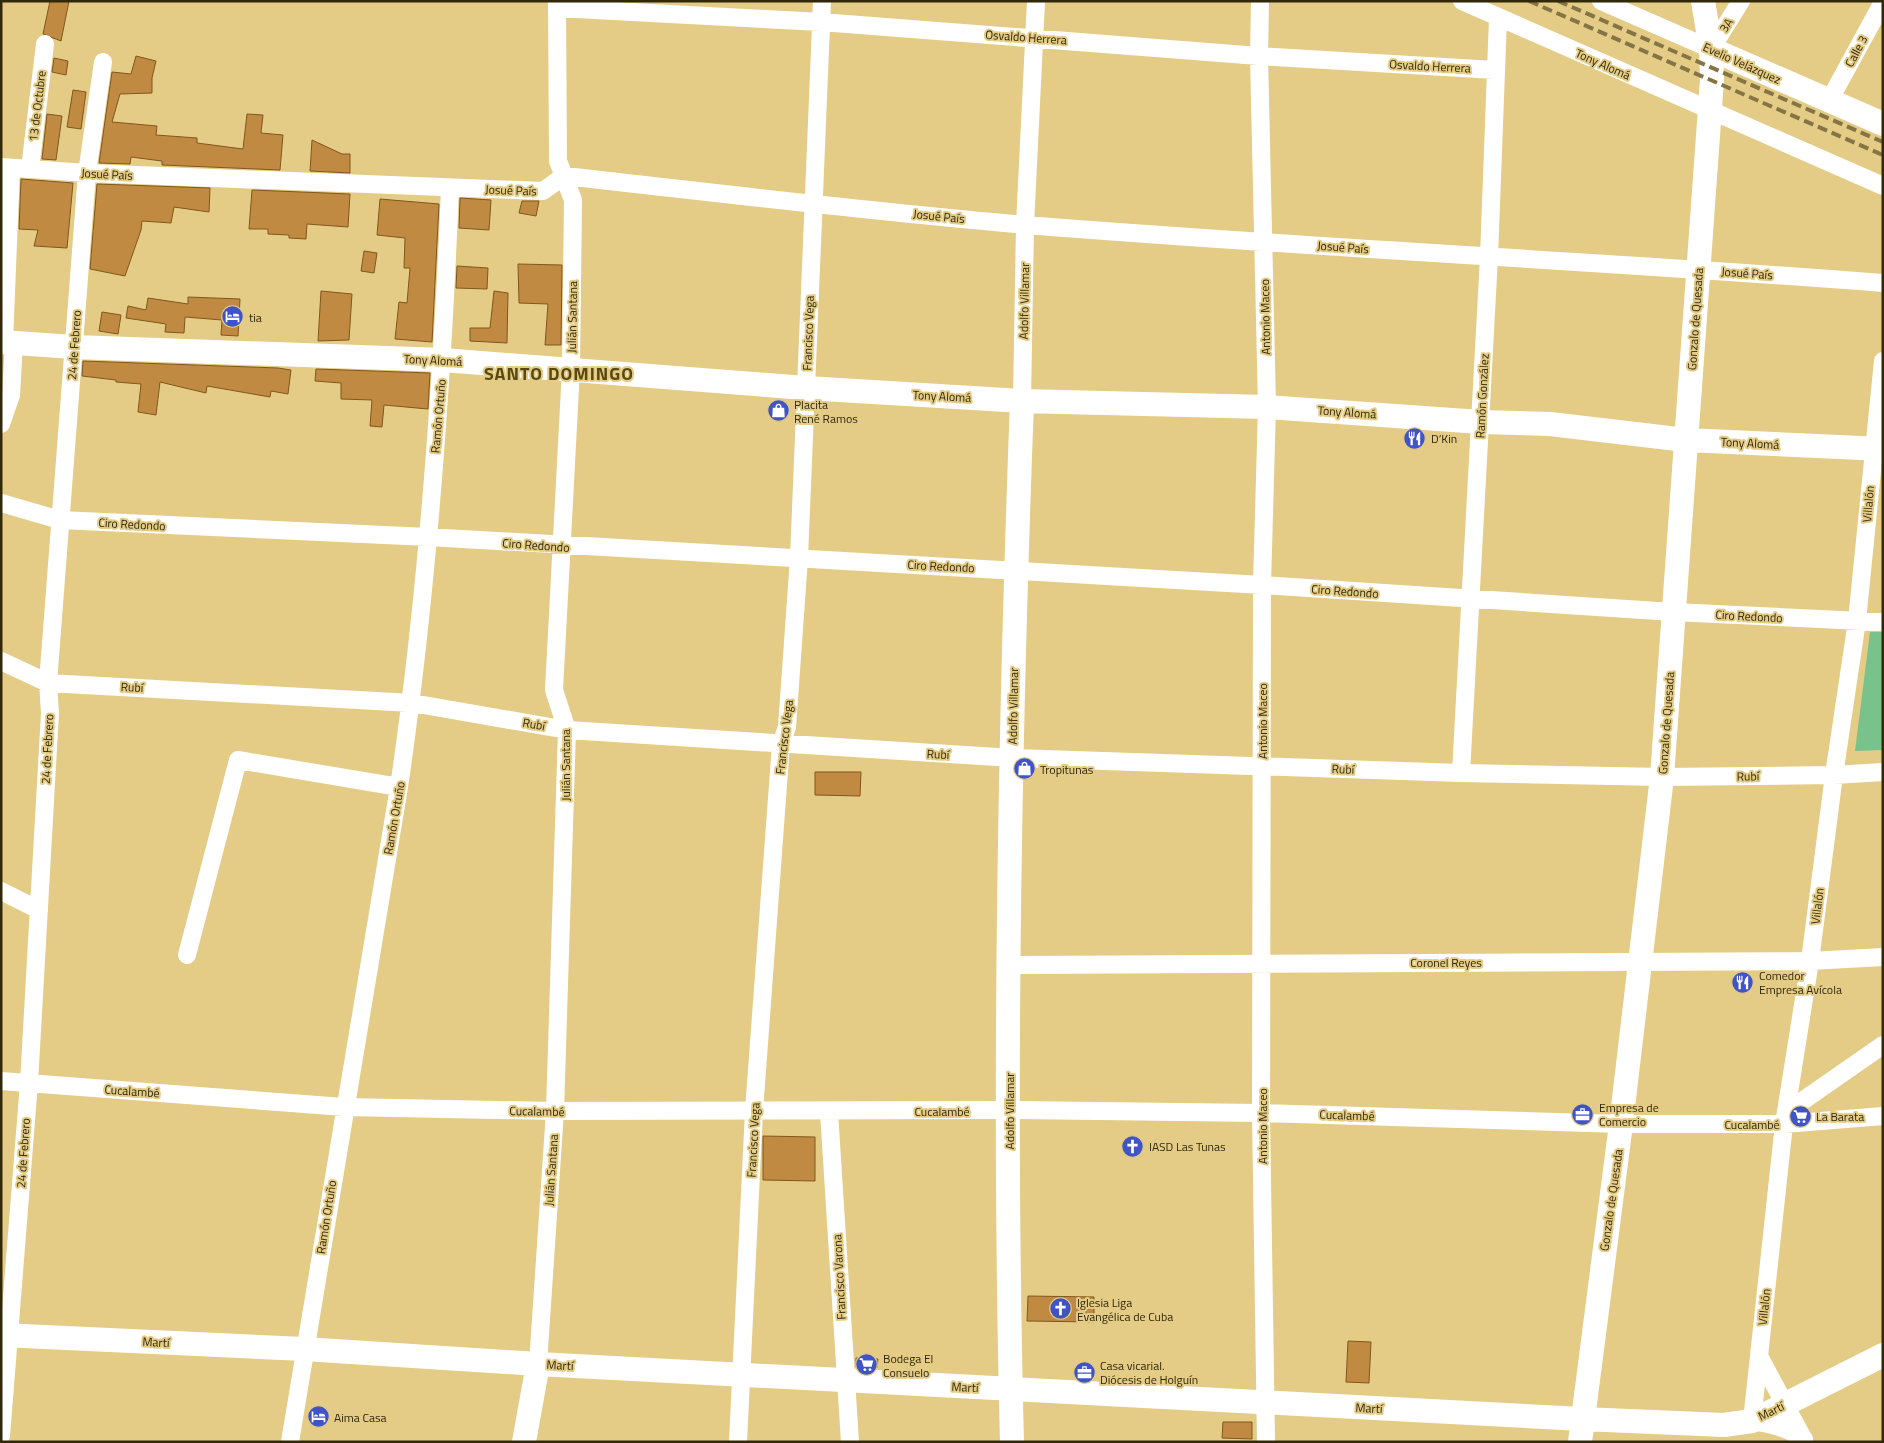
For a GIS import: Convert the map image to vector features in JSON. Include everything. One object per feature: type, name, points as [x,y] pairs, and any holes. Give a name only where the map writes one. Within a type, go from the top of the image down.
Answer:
[{"type":"street","name":"Francisco Vega","points":[[738,1442],[743,1375],[754,1111],[781,744],[787,727],[799,558],[822,1]]},
{"type":"street","name":"Adolfo Villamar","points":[[1012,1442],[1009,1110],[1015,571],[1022,401],[1025,225],[1036,1]]},
{"type":"street","name":"Antonio Maceo","points":[[1260,1],[1259,56],[1267,407],[1262,585],[1261,1113],[1266,1442]]},
{"type":"street","name":"Tony Alomá","points":[[1462,1],[1883,186]]},
{"type":"street","name":"Evelio Velázquez","points":[[1602,1],[1883,124]]},
{"type":"street","name":"Gonzalo de Quesada","points":[[1581,1430],[1621,1124],[1662,777],[1712,80],[1711,49],[1703,1]]},
{"type":"street","name":"3A","points":[[1711,49],[1741,1]]},
{"type":"street","name":"Calle 3","points":[[1829,101],[1883,2]]},
{"type":"street","name":"Osvaldo Herrera","points":[[557,4],[821,22],[1259,56],[1495,70]]},
{"type":"street","name":"Julián Santana","points":[[524,1442],[538,1364],[555,1111],[567,730],[554,690],[571,369],[573,200],[558,161],[557,4]]},
{"type":"street","name":"Ramón González","points":[[1461,773],[1490,257],[1498,18]]},
{"type":"street","name":"13 de Octubre","points":[[30,169],[45,44]]},
{"type":"street","name":"24 de Febrero","points":[[1,1436],[6,1336],[29,1083],[50,713],[48,683],[60,520],[87,174],[103,62]]},
{"type":"street","name":"Josué País","points":[[6,168],[87,174],[543,191],[564,176],[1025,225],[1883,283]]},
{"type":"street","points":[[1,424],[11,395],[6,342],[6,168]]},
{"type":"street","name":"Ramón Ortuño","points":[[290,1442],[412,703],[443,360],[450,188]]},
{"type":"street","name":"Tony Alomá","points":[[6,342],[74,347],[443,360],[806,388],[1022,401],[1267,407],[1481,422],[1550,424],[1686,440],[1878,449]]},
{"type":"street","name":"Villalón","points":[[1752,1421],[1786,1117],[1810,961],[1834,775],[1857,621],[1878,449],[1883,361]]},
{"type":"street","name":"Ciro Redondo","points":[[1,503],[60,520],[799,558],[1262,585],[1673,612],[1883,622]]},
{"type":"street","name":"Rubí","points":[[1,661],[48,683],[412,703],[567,730],[1012,758],[1461,773],[1662,777],[1834,775],[1883,772]]},
{"type":"street","points":[[187,955],[238,760],[399,787]]},
{"type":"street","points":[[1,891],[39,910]]},
{"type":"street","name":"Coronel Reyes","points":[[1010,965],[1262,962],[1810,961],[1883,957]]},
{"type":"street","points":[[1786,1117],[1883,1045]]},
{"type":"street","name":"Cucalambé","points":[[1,1081],[344,1107],[555,1111],[829,1112],[1009,1110],[1261,1113],[1621,1124],[1786,1117],[1883,1116]]},
{"type":"street","name":"Francisco Varona","points":[[829,1112],[850,1442]]},
{"type":"street","name":"Martí","points":[[6,1336],[304,1349],[538,1364],[1265,1403],[1581,1430],[1724,1425],[1752,1421],[1883,1355]]},
{"type":"street","points":[[1759,1356],[1805,1441]]},
{"type":"street","points":[[1752,1421],[1772,1424],[1791,1431],[1805,1441]]},
{"type":"green space","points":[[1870,632],[1883,632],[1883,750],[1855,751]]},
{"type":"building","points":[[50,1],[69,1],[61,41],[43,34]]},
{"type":"building","points":[[136,56],[156,61],[152,78],[152,93],[120,94],[112,122],[157,126],[156,135],[197,138],[197,143],[243,149],[247,114],[263,115],[261,133],[283,135],[280,170],[162,165],[162,161],[131,157],[130,164],[99,163],[112,72],[131,74]]},
{"type":"building","points":[[54,58],[68,61],[66,75],[52,72]]},
{"type":"building","points":[[73,90],[86,92],[81,129],[67,127]]},
{"type":"building","points":[[47,114],[62,116],[56,160],[42,159]]},
{"type":"building","points":[[312,140],[342,154],[350,154],[350,173],[310,171]]},
{"type":"building","points":[[21,179],[73,183],[67,248],[34,246],[38,230],[19,229]]},
{"type":"building","points":[[97,184],[210,188],[209,212],[174,207],[171,223],[142,221],[141,230],[125,276],[90,269]]},
{"type":"building","points":[[252,190],[350,194],[348,227],[307,224],[306,239],[289,238],[289,235],[268,234],[268,229],[249,229]]},
{"type":"building","points":[[460,198],[491,200],[489,230],[459,228]]},
{"type":"building","points":[[380,199],[439,204],[432,342],[395,339],[399,302],[407,303],[410,268],[404,268],[405,238],[377,235]]},
{"type":"building","points":[[522,201],[539,201],[536,216],[519,213]]},
{"type":"building","points":[[364,251],[377,253],[374,273],[361,271]]},
{"type":"building","points":[[518,264],[562,265],[561,345],[545,345],[548,304],[519,303]]},
{"type":"building","points":[[457,266],[488,268],[487,289],[456,288]]},
{"type":"building","points":[[321,291],[352,294],[349,340],[318,341]]},
{"type":"building","points":[[494,291],[508,293],[507,343],[470,341],[470,328],[490,328]]},
{"type":"building","points":[[188,297],[240,299],[238,336],[221,335],[222,320],[185,317],[184,333],[165,332],[166,324],[126,318],[128,306],[146,310],[148,298],[188,304]]},
{"type":"building","points":[[102,312],[121,315],[118,334],[99,331]]},
{"type":"building","points":[[83,361],[291,370],[288,394],[271,391],[270,397],[207,386],[206,393],[160,382],[156,415],[138,412],[141,384],[82,376]]},
{"type":"building","points":[[316,369],[430,373],[428,409],[384,405],[382,427],[370,426],[372,400],[341,399],[341,383],[315,381]]},
{"type":"building","points":[[815,772],[861,772],[860,796],[815,795]]},
{"type":"building","points":[[763,1136],[815,1137],[815,1181],[763,1180]]},
{"type":"building","name":"Iglesia Liga Evangélica de Cuba","points":[[1028,1296],[1094,1297],[1094,1322],[1027,1321]]},
{"type":"building","points":[[1348,1341],[1371,1342],[1369,1383],[1346,1382]]},
{"type":"building","name":"Bodega El Consuelo","points":[[856,1358],[878,1359],[877,1368],[856,1367]]},
{"type":"building","points":[[1223,1422],[1252,1422],[1252,1439],[1222,1438]]},
{"type":"railway","points":[[1529,1],[1883,155]]},
{"type":"railway","points":[[1558,1],[1883,142]]},
{"type":"place","name":"tia","points":[[233,317]]},
{"type":"place","name":"Placita René Ramos","points":[[778,411]]},
{"type":"place","name":"D’Kin","points":[[1415,438]]},
{"type":"place","name":"Tropitunas","points":[[1024,769]]},
{"type":"place","name":"Comedor Empresa Avícola","points":[[1743,982]]},
{"type":"place","name":"Empresa de Comercio","points":[[1583,1114]]},
{"type":"place","name":"La Barata","points":[[1800,1116]]},
{"type":"place","name":"IASD Las Tunas","points":[[1133,1146]]},
{"type":"place","name":"Iglesia Liga Evangélica de Cuba","points":[[1061,1309]]},
{"type":"place","name":"Bodega El Consuelo","points":[[867,1365]]},
{"type":"place","name":"Casa vicarial. Diócesis de Holguín","points":[[1084,1372]]},
{"type":"place","name":"Aima Casa","points":[[318,1417]]},
{"type":"district","name":"SANTO DOMINGO","points":[[559,373]]}]
